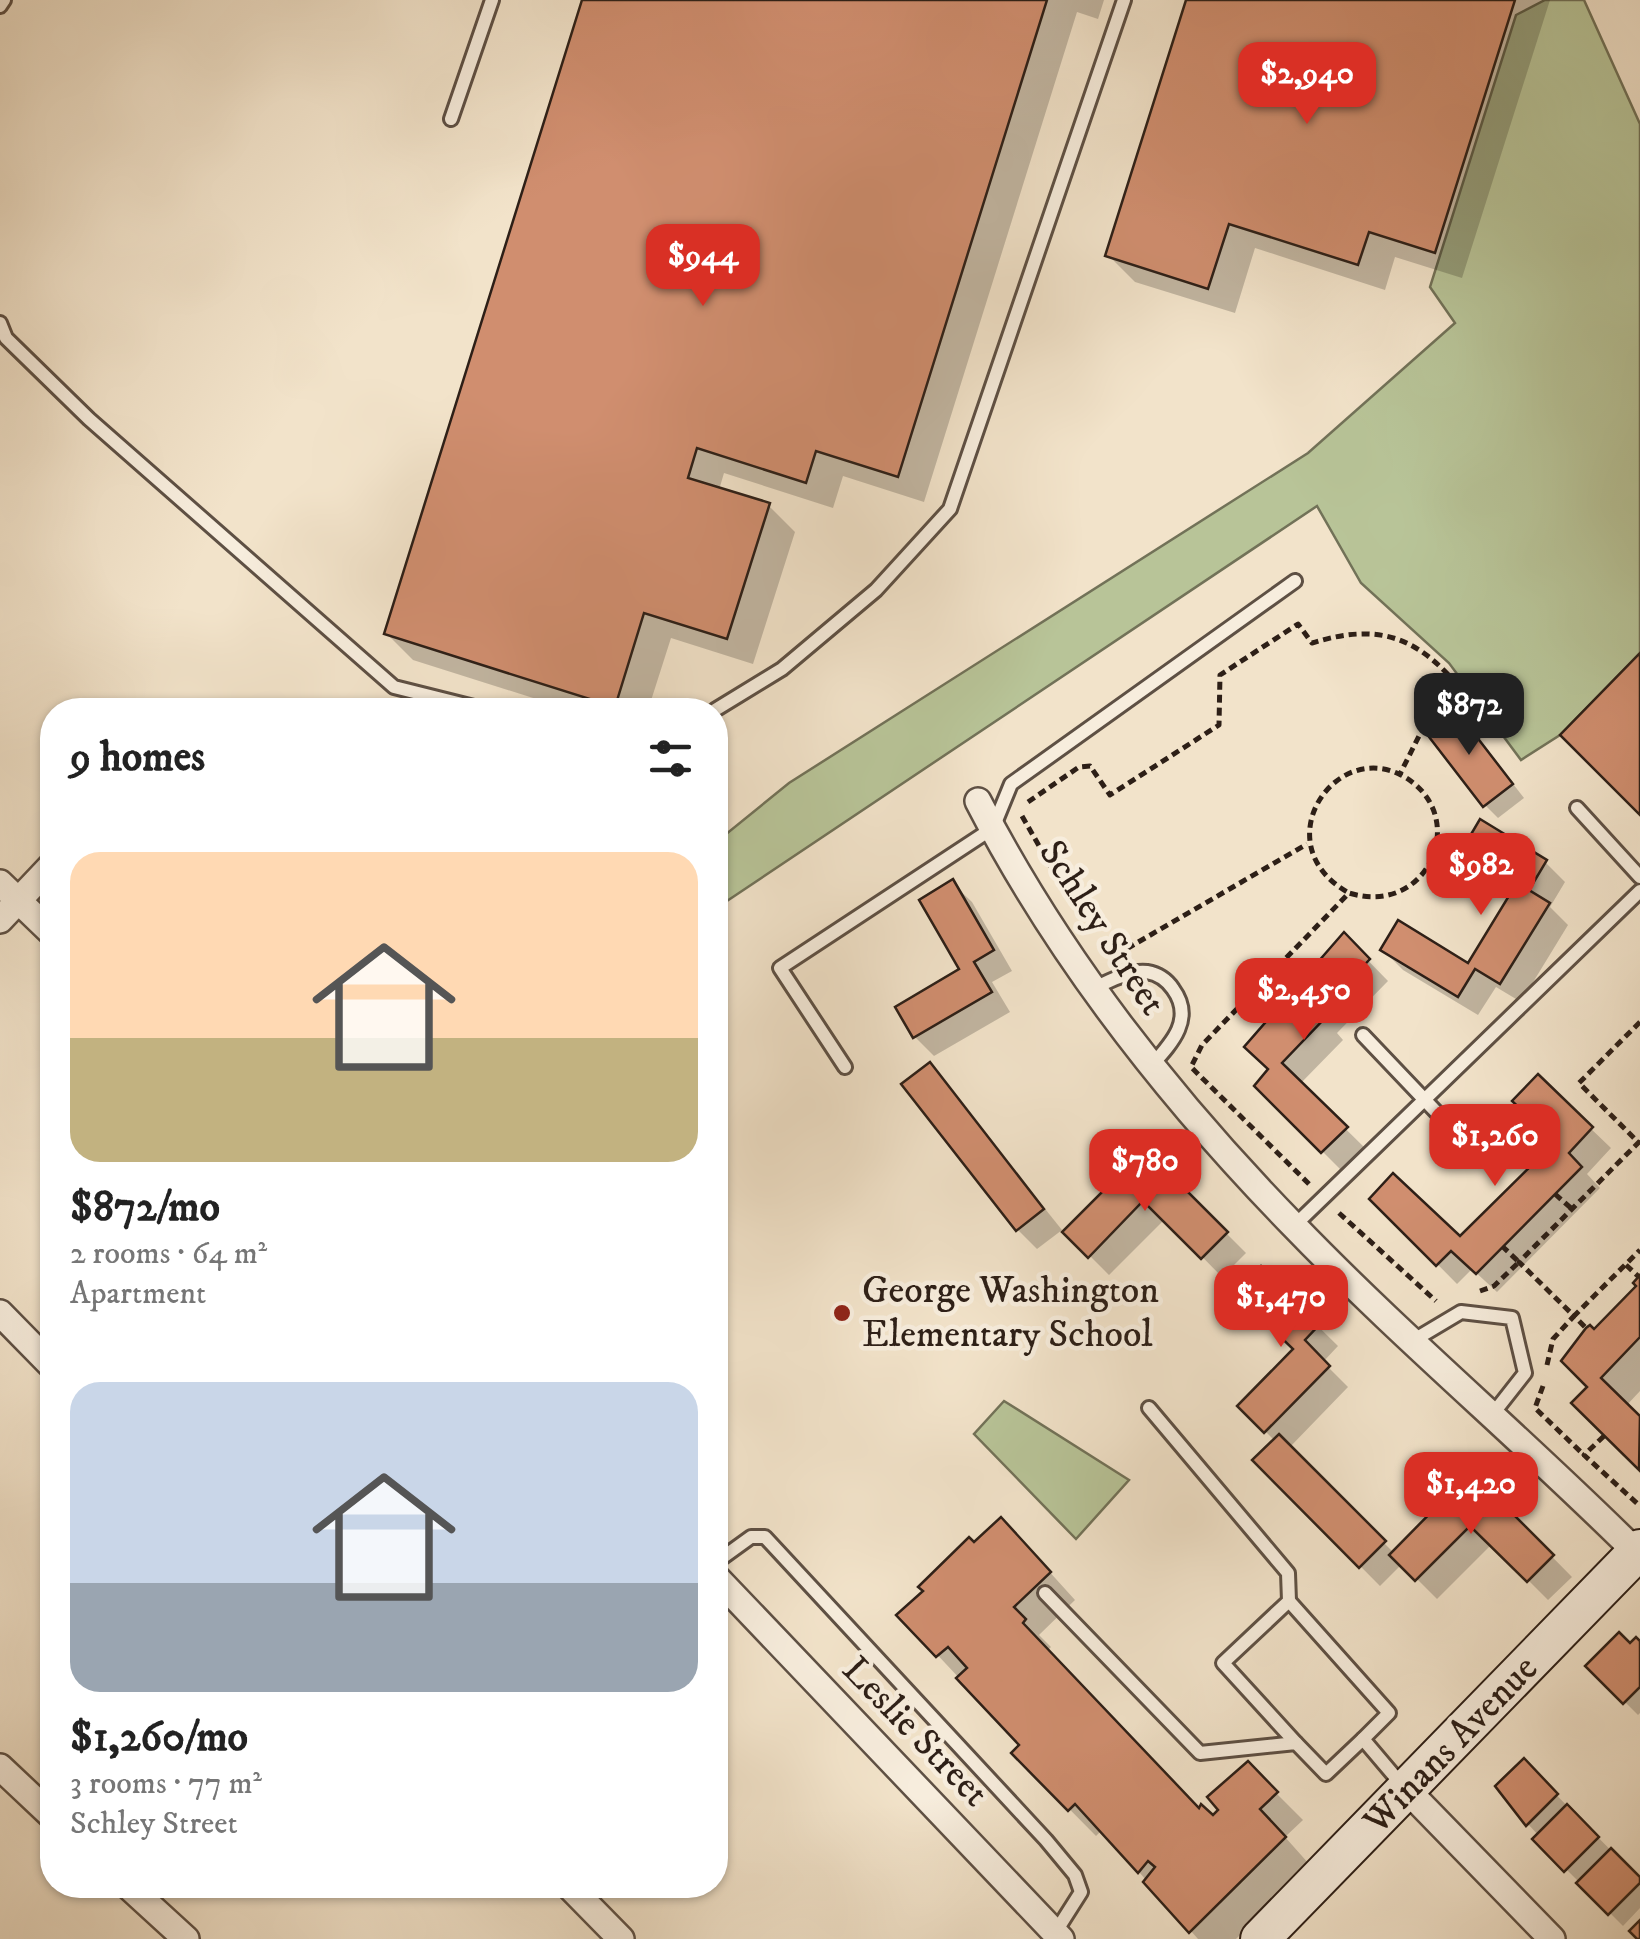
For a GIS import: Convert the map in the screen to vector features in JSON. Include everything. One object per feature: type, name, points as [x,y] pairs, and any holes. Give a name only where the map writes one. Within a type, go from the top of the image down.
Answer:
[{"type":"street","name":"Schley Street","points":[[978,800],[1094,988],[1151,1066],[1294,1226],[1639,1552]]},
{"type":"street","points":[[0,920],[9,892],[40,873]]},
{"type":"street","points":[[9,892],[40,922]]},
{"type":"street","points":[[0,1313],[40,1354]]},
{"type":"street","name":"Winans Avenue","points":[[1260,1939],[1639,1552]]},
{"type":"street","name":"Leslie Street","points":[[728,1590],[1058,1936]]},
{"type":"street","points":[[0,1767],[40,1805]]},
{"type":"street","points":[[1407,1790],[1552,1939]]},
{"type":"street","points":[[141,1898],[186,1939]]},
{"type":"street","points":[[581,1898],[622,1939]]},
{"type":"lane","points":[[452,119],[492,0]]},
{"type":"lane","points":[[728,702],[782,669],[876,590],[950,509],[1124,0]]},
{"type":"lane","points":[[0,323],[6,338],[89,418],[394,687],[438,698]]},
{"type":"lane","points":[[846,1067],[780,968],[992,828],[1011,784],[1294,582]]},
{"type":"lane","points":[[1577,808],[1640,877]]},
{"type":"lane","points":[[1294,1226],[1640,892]]},
{"type":"lane","points":[[1094,988],[1135,972],[1148,972],[1162,976],[1172,988],[1180,999],[1180,1027],[1175,1040],[1151,1066]]},
{"type":"lane","points":[[1363,1035],[1480,1158]]},
{"type":"lane","points":[[1414,1340],[1461,1312],[1512,1318],[1525,1373],[1492,1415]]},
{"type":"lane","points":[[1150,1408],[1281,1562],[1288,1573],[1289,1601],[1389,1713],[1326,1774],[1223,1663],[1289,1601]]},
{"type":"lane","points":[[728,1554],[751,1537],[765,1537],[1046,1840],[1074,1875],[1080,1892],[1058,1936]]},
{"type":"lane","points":[[1046,1594],[1200,1753],[1296,1743]]},
{"type":"lane","points":[[1362,1739],[1407,1790]]},
{"type":"path","points":[[1077,911],[1018,810],[1079,767],[1090,766],[1110,795],[1219,725],[1220,675],[1298,624],[1312,643],[1358,631],[1401,639],[1422,650],[1460,688],[1433,708],[1400,774]]},
{"type":"path","points":[[1374,769],[1400,774],[1424,793],[1436,819],[1432,862],[1402,893],[1380,899],[1349,893],[1327,881],[1308,844],[1316,803],[1335,781],[1374,769]]},
{"type":"path","points":[[1096,945],[1103,952],[1128,948],[1308,844]]},
{"type":"path","points":[[1349,893],[1202,1045],[1191,1067],[1433,1303],[1443,1298]]},
{"type":"path","points":[[1474,1290],[1494,1286],[1639,1142],[1579,1083],[1640,1022]]},
{"type":"path","points":[[1555,1194],[1572,1209]]},
{"type":"path","points":[[1502,1247],[1586,1328]]},
{"type":"path","points":[[1640,1250],[1574,1316],[1548,1351],[1546,1378],[1535,1408],[1640,1506]]},
{"type":"path","points":[[1626,1264],[1639,1277]]},
{"type":"path","points":[[1584,1455],[1604,1436]]},
{"type":"green space","points":[[1545,0],[1584,0],[1640,124],[1640,653],[1560,735],[1521,760],[1449,663],[1361,583],[1317,506],[728,900],[728,832],[789,783],[1308,453],[1455,323],[1430,287],[1516,15]]},
{"type":"green space","points":[[1004,1401],[1129,1480],[1076,1539],[974,1434]]},
{"type":"building","points":[[582,0],[1047,0],[898,477],[816,451],[806,483],[697,448],[688,478],[770,503],[727,639],[644,613],[618,698],[587,698],[384,634]]},
{"type":"building","points":[[1186,0],[1515,0],[1435,253],[1369,232],[1358,265],[1229,224],[1208,289],[1105,256]]},
{"type":"building","points":[[1640,653],[1640,815],[1560,735]]},
{"type":"building","points":[[1456,710],[1513,784],[1483,807],[1426,733]]},
{"type":"building","points":[[1480,819],[1547,860],[1529,890],[1550,903],[1500,984],[1475,969],[1458,997],[1380,950],[1398,920],[1468,963],[1515,886],[1460,853]]},
{"type":"building","points":[[953,879],[994,950],[974,962],[992,992],[913,1038],[895,1007],[959,969],[919,900]]},
{"type":"building","points":[[1344,932],[1370,959],[1319,1012],[1325,1018],[1282,1063],[1348,1127],[1321,1153],[1254,1086],[1268,1069],[1244,1047]]},
{"type":"building","points":[[930,1062],[1044,1209],[1016,1231],[901,1084]]},
{"type":"building","points":[[1538,1074],[1593,1127],[1569,1153],[1582,1167],[1476,1274],[1451,1251],[1436,1266],[1369,1199],[1393,1173],[1460,1236],[1555,1142],[1512,1101]]},
{"type":"building","points":[[1129,1165],[1151,1188],[1168,1172],[1228,1232],[1201,1259],[1143,1201],[1088,1258],[1062,1232]]},
{"type":"building","points":[[1261,1266],[1320,1324],[1305,1340],[1330,1366],[1264,1433],[1237,1406],[1293,1349],[1235,1293]]},
{"type":"building","points":[[1640,1275],[1640,1337],[1601,1378],[1640,1416],[1639,1470],[1571,1403],[1587,1387],[1561,1361],[1586,1328],[1590,1325],[1594,1329],[1636,1286],[1633,1283]]},
{"type":"building","points":[[1279,1434],[1386,1541],[1359,1568],[1252,1460]]},
{"type":"building","points":[[1455,1488],[1480,1513],[1496,1497],[1554,1555],[1527,1582],[1470,1526],[1415,1581],[1389,1555]]},
{"type":"building","points":[[1001,1517],[1051,1572],[1014,1607],[1026,1619],[1023,1623],[1199,1808],[1201,1804],[1213,1815],[1218,1810],[1207,1797],[1248,1761],[1278,1792],[1260,1809],[1286,1837],[1189,1933],[1143,1882],[1155,1867],[1148,1861],[1138,1873],[1075,1804],[1068,1811],[1011,1753],[1019,1745],[956,1678],[967,1668],[948,1647],[936,1657],[896,1615],[923,1591],[918,1587],[969,1537],[974,1542]]},
{"type":"building","points":[[1619,1632],[1630,1643],[1636,1637],[1640,1641],[1640,1687],[1623,1704],[1585,1666]]},
{"type":"building","points":[[1524,1758],[1558,1794],[1526,1826],[1495,1786]]},
{"type":"building","points":[[1567,1804],[1599,1837],[1564,1872],[1532,1839]]},
{"type":"building","points":[[1611,1848],[1640,1877],[1640,1883],[1608,1915],[1576,1883]]},
{"type":"building","points":[[1640,1920],[1640,1939],[1637,1939],[1629,1931]]},
{"type":"place","name":"George Washington Elementary School","points":[[842,1313]]}]
